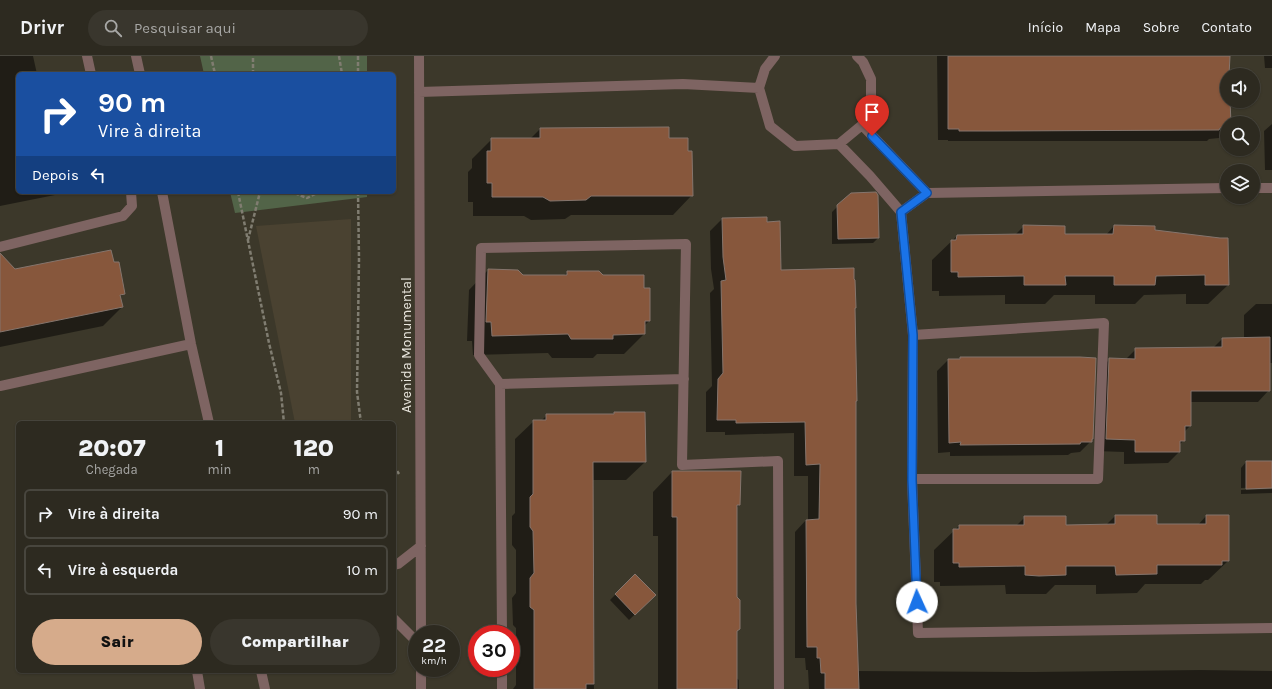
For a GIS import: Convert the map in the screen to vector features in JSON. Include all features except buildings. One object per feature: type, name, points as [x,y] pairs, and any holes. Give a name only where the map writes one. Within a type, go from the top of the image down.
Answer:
[{"type":"street","points":[[87,56],[91,72]]},
{"type":"street","points":[[136,56],[140,72]]},
{"type":"street","name":"Avenida Monumental","points":[[419,56],[421,625]]},
{"type":"street","points":[[775,56],[765,69],[759,88],[770,126],[795,146],[839,144],[862,125],[871,109],[872,80],[863,58]]},
{"type":"street","points":[[419,92],[683,84],[759,88]]},
{"type":"street","points":[[862,125],[927,193]]},
{"type":"street","points":[[839,144],[870,176],[901,212],[913,335],[912,480],[918,633],[1272,628]]},
{"type":"street","points":[[901,212],[927,193],[1220,188]]},
{"type":"street","points":[[1260,188],[1272,188]]},
{"type":"street","points":[[0,247],[123,216],[132,206],[131,194]]},
{"type":"street","points":[[162,194],[209,421]]},
{"type":"street","points":[[502,625],[500,384],[479,355],[481,248],[686,244],[682,465],[778,461],[780,689]]},
{"type":"street","points":[[912,480],[1098,479],[1104,322],[913,335]]},
{"type":"street","points":[[0,386],[192,344]]},
{"type":"street","points":[[500,384],[684,379]]},
{"type":"street","points":[[396,564],[421,546]]},
{"type":"street","points":[[396,621],[408,633]]},
{"type":"street","points":[[197,673],[197,688]]},
{"type":"street","points":[[261,673],[265,689]]},
{"type":"street","points":[[421,677],[422,689]]},
{"type":"street","points":[[502,677],[502,689]]},
{"type":"path","points":[[211,56],[215,72]]},
{"type":"path","points":[[253,56],[253,72]]},
{"type":"path","points":[[339,56],[342,72]]},
{"type":"path","points":[[358,56],[358,72]]},
{"type":"path","points":[[238,194],[281,393],[284,421]]},
{"type":"path","points":[[248,243],[260,194]]},
{"type":"path","points":[[297,194],[307,198],[315,194]]},
{"type":"path","points":[[358,194],[359,259],[357,392],[361,421]]},
{"type":"shaded area","points":[[351,219],[351,421],[295,421],[256,226]]},
{"type":"green space","points":[[200,56],[367,56],[367,72],[204,72]]},
{"type":"green space","points":[[230,194],[367,194],[367,197],[235,213]]},
{"type":"route","points":[[872,136],[927,193],[901,212],[913,335],[912,480],[917,602]]}]
